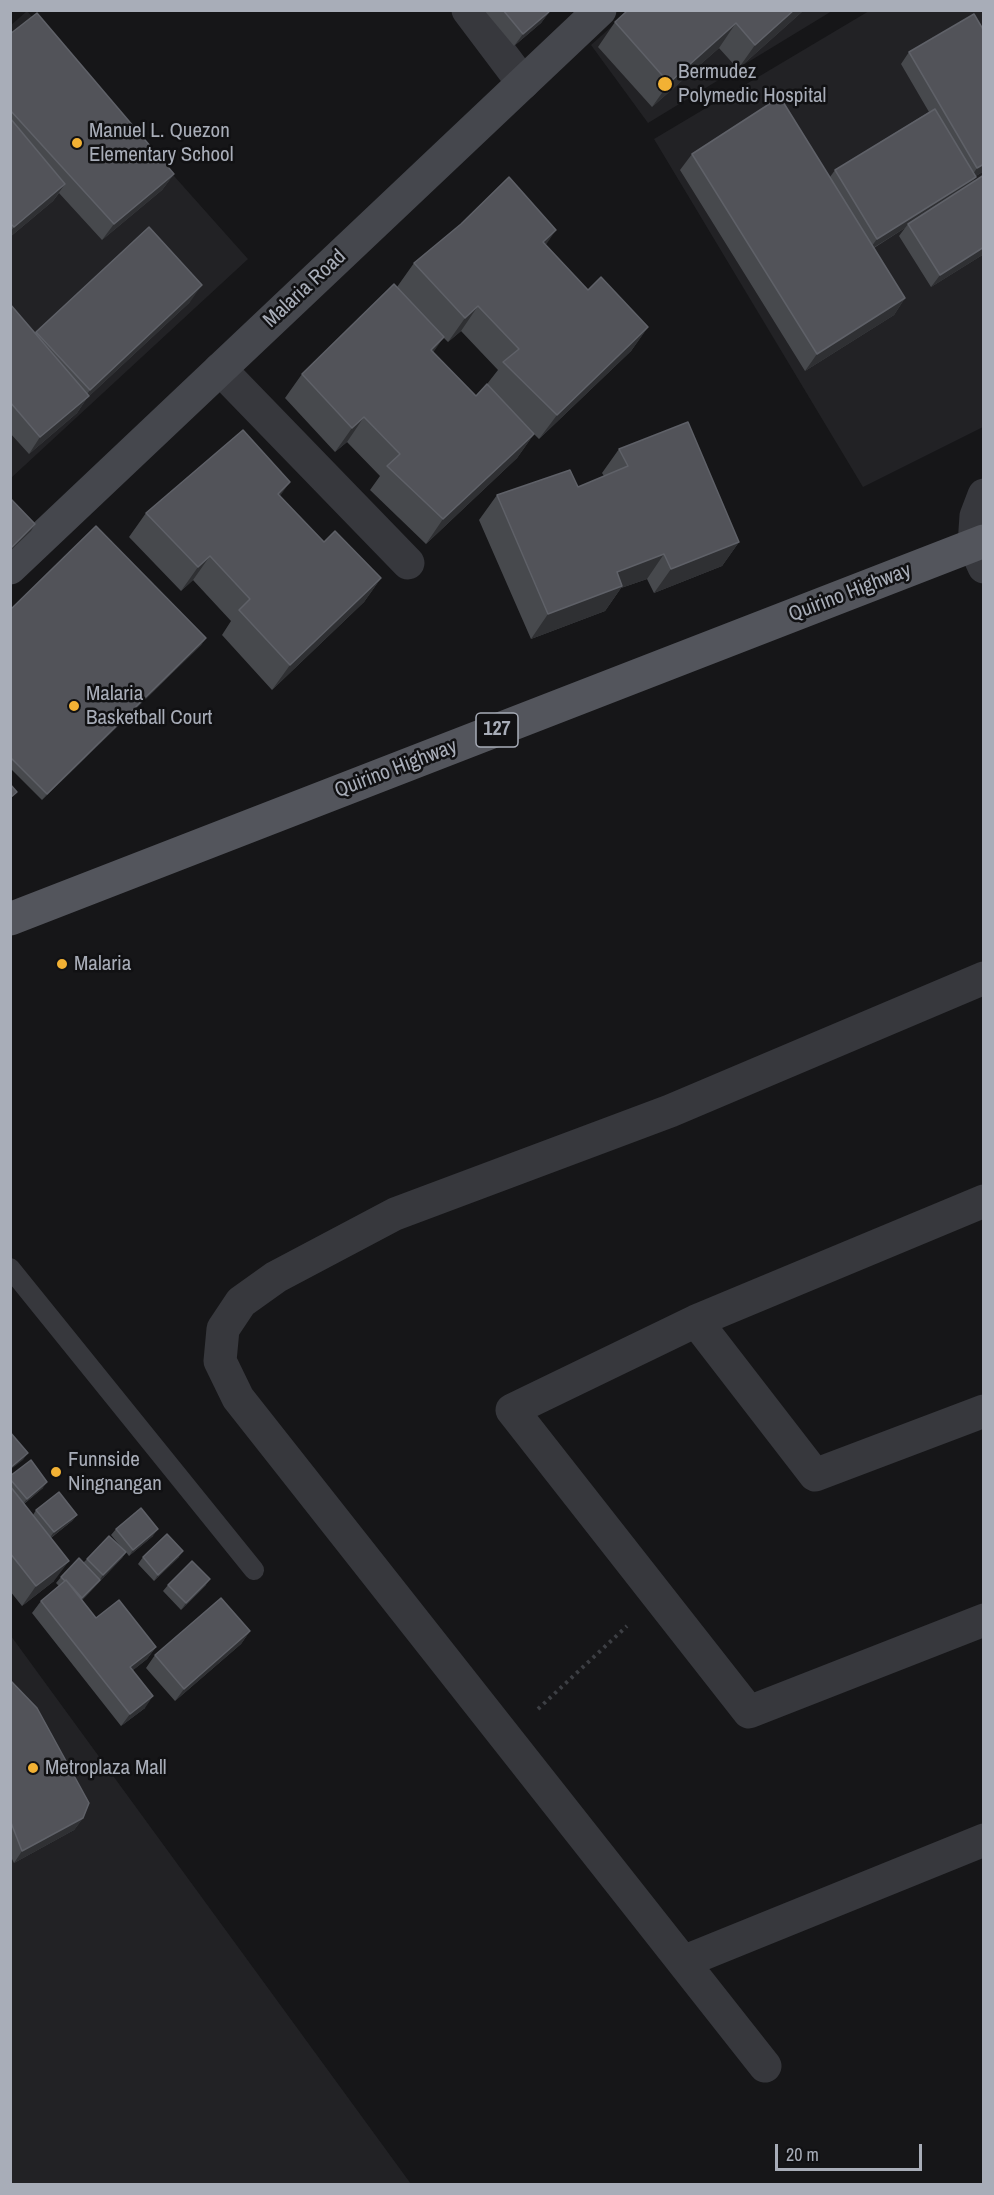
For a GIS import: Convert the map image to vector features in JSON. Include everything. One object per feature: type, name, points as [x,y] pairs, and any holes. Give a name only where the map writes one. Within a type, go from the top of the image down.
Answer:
[{"type":"main road","name":"Malaria Road","points":[[10,568],[600,10]]},
{"type":"main road","name":"Quirino Highway","points":[[10,919],[980,551]]},
{"type":"street","points":[[468,10],[523,83]]},
{"type":"street","points":[[220,369],[408,563]]},
{"type":"street","points":[[980,551],[976,516],[984,495]]},
{"type":"street","points":[[765,2066],[238,1398],[220,1361],[223,1329],[241,1302],[276,1277],[395,1214],[670,1111],[984,978]]},
{"type":"street","points":[[984,1201],[696,1321],[512,1410],[749,1712],[984,1620]]},
{"type":"street","points":[[696,1321],[815,1475],[984,1411]]},
{"type":"street","points":[[683,1962],[984,1840]]},
{"type":"lane","points":[[10,1268],[254,1570]]},
{"type":"path","points":[[506,1739],[658,1597]]},
{"type":"shaded area","name":"Manuel L. Quezon Elementary School","points":[[27,11],[248,259],[11,478],[10,26]]},
{"type":"shaded area","name":"Bermudez Polymedic Hospital","points":[[629,11],[832,11],[648,123],[591,45]]},
{"type":"shaded area","points":[[869,11],[983,11],[983,427],[863,487],[654,139]]},
{"type":"shaded area","name":"Metroplaza Mall","points":[[11,1636],[411,2184],[11,2184]]},
{"type":"building","points":[[503,10],[549,10],[550,11],[523,34]]},
{"type":"building","points":[[628,10],[794,10],[755,45],[736,23],[669,83],[615,22]]},
{"type":"building","points":[[37,13],[174,174],[114,224],[10,110],[10,34]]},
{"type":"building","points":[[974,14],[984,31],[984,164],[977,168],[909,52]]},
{"type":"building","points":[[780,97],[905,298],[817,354],[692,154]]},
{"type":"building","points":[[935,109],[976,177],[877,239],[835,170]]},
{"type":"building","points":[[10,118],[65,184],[14,227],[10,223]]},
{"type":"building","points":[[984,175],[984,247],[940,275],[908,224]]},
{"type":"building","points":[[509,177],[556,230],[543,242],[588,290],[601,277],[648,327],[557,415],[503,362],[519,349],[478,306],[465,318],[414,263],[461,224]]},
{"type":"building","points":[[149,227],[202,285],[90,390],[36,332]]},
{"type":"building","points":[[394,284],[444,337],[431,350],[476,396],[487,384],[534,434],[443,519],[387,466],[400,454],[364,417],[352,428],[302,374]]},
{"type":"building","points":[[10,304],[89,396],[40,437],[10,402]]},
{"type":"building","points":[[688,422],[739,542],[671,569],[664,554],[617,572],[622,586],[548,614],[497,495],[570,470],[578,487],[628,466],[619,449]]},
{"type":"building","points":[[243,430],[290,482],[278,494],[324,542],[335,531],[381,578],[290,665],[239,610],[250,599],[210,556],[198,567],[146,513]]},
{"type":"building","points":[[10,498],[35,524],[10,549]]},
{"type":"building","name":"Malaria Basketball Court","points":[[96,526],[206,638],[47,794],[10,757],[10,610]]},
{"type":"building","points":[[10,784],[17,792],[10,798]]},
{"type":"building","points":[[10,1432],[28,1453],[10,1468]]},
{"type":"building","points":[[31,1460],[47,1482],[27,1499],[10,1476]]},
{"type":"building","points":[[10,1486],[69,1561],[36,1586],[10,1553]]},
{"type":"building","points":[[59,1492],[77,1515],[54,1532],[36,1510]]},
{"type":"building","points":[[141,1508],[158,1529],[133,1550],[116,1529]]},
{"type":"building","points":[[167,1534],[183,1551],[158,1575],[143,1557]]},
{"type":"building","points":[[109,1536],[126,1552],[103,1575],[87,1559]]},
{"type":"building","points":[[79,1558],[100,1580],[82,1598],[61,1577]]},
{"type":"building","points":[[192,1561],[210,1579],[186,1603],[168,1585]]},
{"type":"building","points":[[66,1580],[96,1618],[119,1600],[156,1647],[130,1667],[153,1696],[130,1714],[41,1601]]},
{"type":"building","points":[[221,1598],[250,1631],[184,1689],[155,1655]]},
{"type":"building","name":"Metroplaza Mall","points":[[10,1680],[37,1708],[89,1803],[83,1818],[22,1851],[10,1820]]},
{"type":"place","name":"Bermudez Polymedic Hospital","points":[[665,84]]},
{"type":"place","name":"Manuel L. Quezon Elementary School","points":[[77,143]]},
{"type":"place","name":"Malaria Basketball Court","points":[[74,706]]},
{"type":"place","name":"Malaria","points":[[62,964]]},
{"type":"place","name":"Funnside Ningnangan","points":[[56,1472]]},
{"type":"place","name":"Metroplaza Mall","points":[[33,1768]]}]
